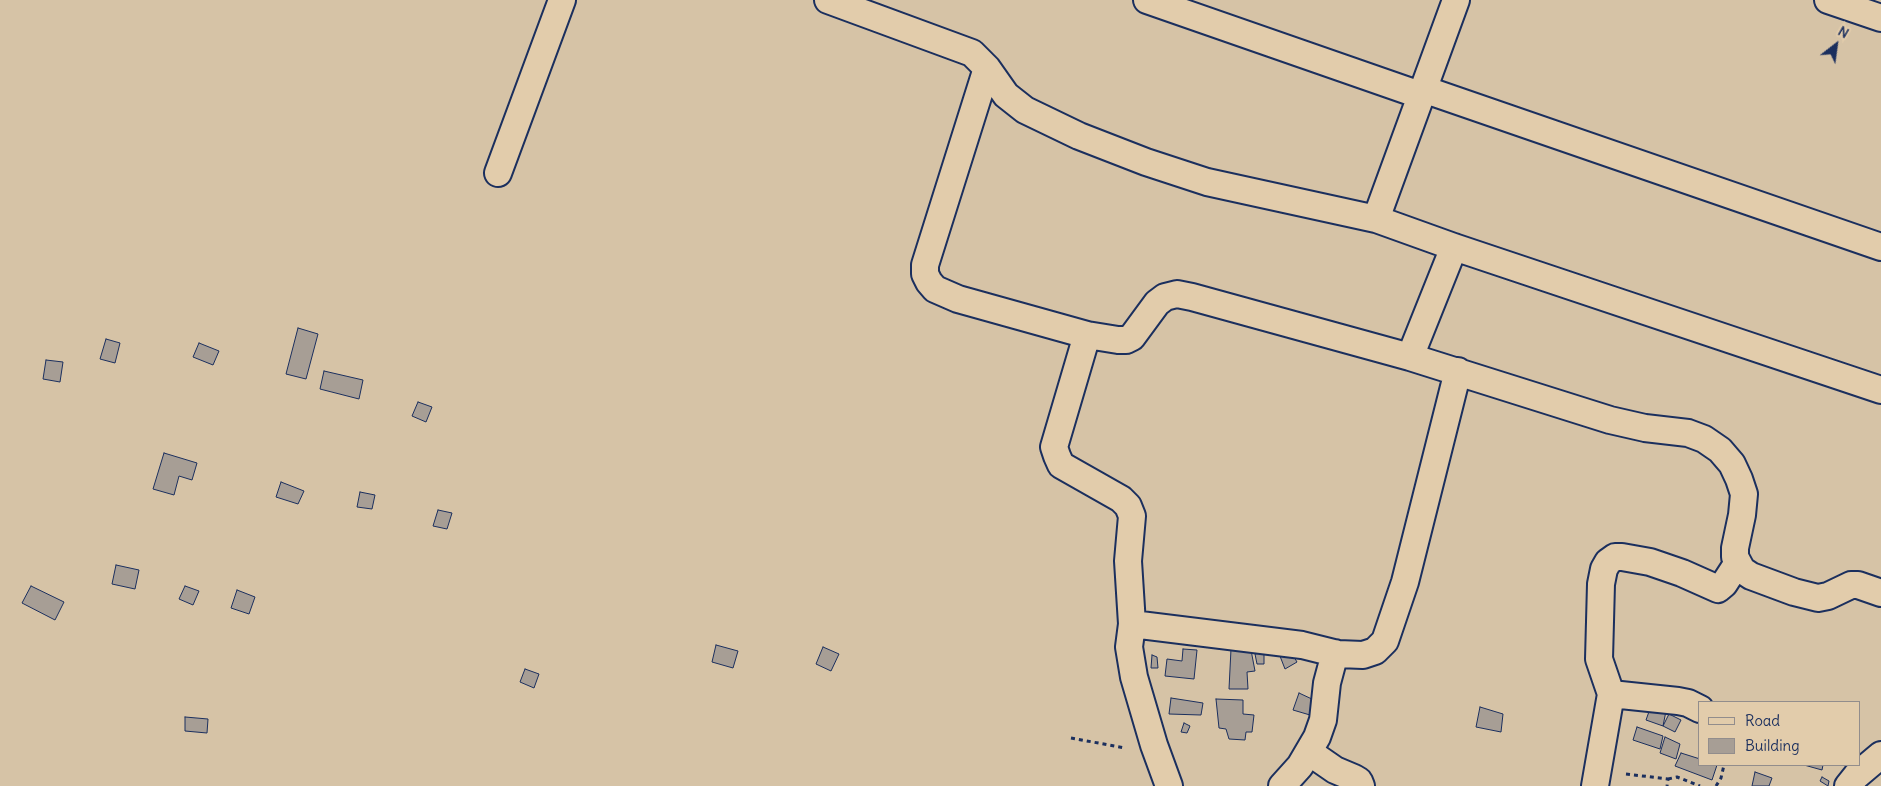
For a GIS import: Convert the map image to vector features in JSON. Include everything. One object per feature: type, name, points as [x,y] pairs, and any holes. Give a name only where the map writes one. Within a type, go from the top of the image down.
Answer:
[{"type":"street","points":[[498,173],[562,0]]},
{"type":"street","points":[[828,0],[958,46],[972,53],[987,68],[1006,95],[1025,110],[1079,136],[1146,162],[1207,182],[1376,219],[1454,247],[1881,390]]},
{"type":"street","points":[[1147,0],[1881,247]]},
{"type":"street","points":[[1376,219],[1456,0]]},
{"type":"street","points":[[1828,0],[1881,18]]},
{"type":"street","points":[[987,68],[925,265],[925,274],[935,289],[944,294],[1109,340],[1126,340],[1132,337],[1157,304],[1165,297],[1177,294],[1410,357],[1610,420],[1645,428],[1688,433],[1704,439],[1720,450],[1732,464],[1739,478],[1744,494],[1742,516],[1735,548],[1737,564],[1742,570],[1751,576],[1808,597],[1828,596],[1858,585],[1881,593]]},
{"type":"street","points":[[1410,357],[1454,247]]},
{"type":"street","points":[[1086,335],[1054,447],[1062,464],[1121,499],[1128,506],[1132,516],[1128,561],[1132,624],[1129,647],[1134,677],[1154,745],[1169,786]]},
{"type":"street","points":[[1132,624],[1302,645],[1335,653],[1363,655],[1375,651],[1385,641],[1405,582],[1458,371]]},
{"type":"street","points":[[1597,776],[1611,694],[1599,659],[1602,584],[1604,569],[1608,562],[1615,557],[1622,557],[1650,562],[1682,573],[1718,589],[1724,584],[1737,564]]},
{"type":"street","points":[[1282,786],[1300,766],[1317,737],[1323,720],[1327,683],[1335,653]]},
{"type":"street","points":[[1611,694],[1678,701],[1698,708]]},
{"type":"street","points":[[1309,752],[1335,770],[1359,781],[1361,786]]},
{"type":"street","points":[[1848,786],[1872,757]]},
{"type":"path","points":[[1071,738],[1148,752],[1154,745]]},
{"type":"path","points":[[1716,786],[1721,778],[1724,766]]},
{"type":"path","points":[[1597,776],[1630,775],[1668,779],[1677,776],[1700,786]]},
{"type":"path","points":[[1667,786],[1668,779]]},
{"type":"building","points":[[298,328],[318,334],[306,379],[286,374]]},
{"type":"building","points":[[106,339],[120,343],[115,363],[100,359]]},
{"type":"building","points":[[199,343],[219,351],[213,365],[193,357]]},
{"type":"building","points":[[46,360],[63,362],[60,382],[43,379]]},
{"type":"building","points":[[324,371],[363,380],[359,399],[320,389]]},
{"type":"building","points":[[418,402],[432,407],[426,422],[412,416]]},
{"type":"building","points":[[164,453],[197,463],[192,480],[179,476],[174,495],[153,489]]},
{"type":"building","points":[[281,482],[304,491],[298,504],[276,497]]},
{"type":"building","points":[[360,492],[375,495],[372,509],[357,507]]},
{"type":"building","points":[[438,510],[452,513],[447,529],[433,526]]},
{"type":"building","points":[[116,565],[139,570],[135,589],[112,584]]},
{"type":"building","points":[[31,586],[64,602],[55,620],[22,603]]},
{"type":"building","points":[[185,586],[199,591],[193,605],[179,599]]},
{"type":"building","points":[[237,590],[255,597],[249,614],[231,608]]},
{"type":"building","points":[[716,645],[738,651],[733,668],[712,662]]},
{"type":"building","points":[[823,647],[839,654],[831,671],[816,664]]},
{"type":"building","points":[[1288,647],[1297,662],[1285,669],[1278,651]]},
{"type":"building","points":[[1183,649],[1197,650],[1194,679],[1165,676],[1167,659],[1182,661]]},
{"type":"building","points":[[1231,649],[1251,650],[1255,671],[1247,672],[1248,689],[1229,689]]},
{"type":"building","points":[[1264,652],[1264,664],[1257,664],[1255,654]]},
{"type":"building","points":[[1152,655],[1157,657],[1158,668],[1151,668]]},
{"type":"building","points":[[525,669],[539,674],[534,688],[520,682]]},
{"type":"building","points":[[1299,693],[1314,700],[1310,715],[1293,710]]},
{"type":"building","points":[[1171,698],[1203,703],[1201,715],[1169,714]]},
{"type":"building","points":[[1216,699],[1243,700],[1243,714],[1254,715],[1252,732],[1246,732],[1245,740],[1229,739],[1226,729],[1219,728]]},
{"type":"building","points":[[1651,706],[1666,711],[1663,726],[1646,720]]},
{"type":"building","points":[[1480,707],[1503,714],[1501,732],[1476,727]]},
{"type":"building","points":[[1669,714],[1681,720],[1675,732],[1663,726]]},
{"type":"building","points":[[185,717],[208,719],[207,733],[185,731]]},
{"type":"building","points":[[1184,723],[1190,726],[1187,733],[1181,732]]},
{"type":"building","points":[[1637,727],[1663,736],[1660,749],[1633,740]]},
{"type":"building","points":[[1665,737],[1680,744],[1676,759],[1660,753]]},
{"type":"building","points":[[1681,753],[1698,758],[1698,766],[1717,766],[1712,780],[1675,766]]},
{"type":"building","points":[[1808,766],[1823,766],[1822,770]]},
{"type":"building","points":[[1755,772],[1772,778],[1769,786],[1752,786]]},
{"type":"building","points":[[1822,777],[1829,781],[1828,786],[1820,781]]}]
